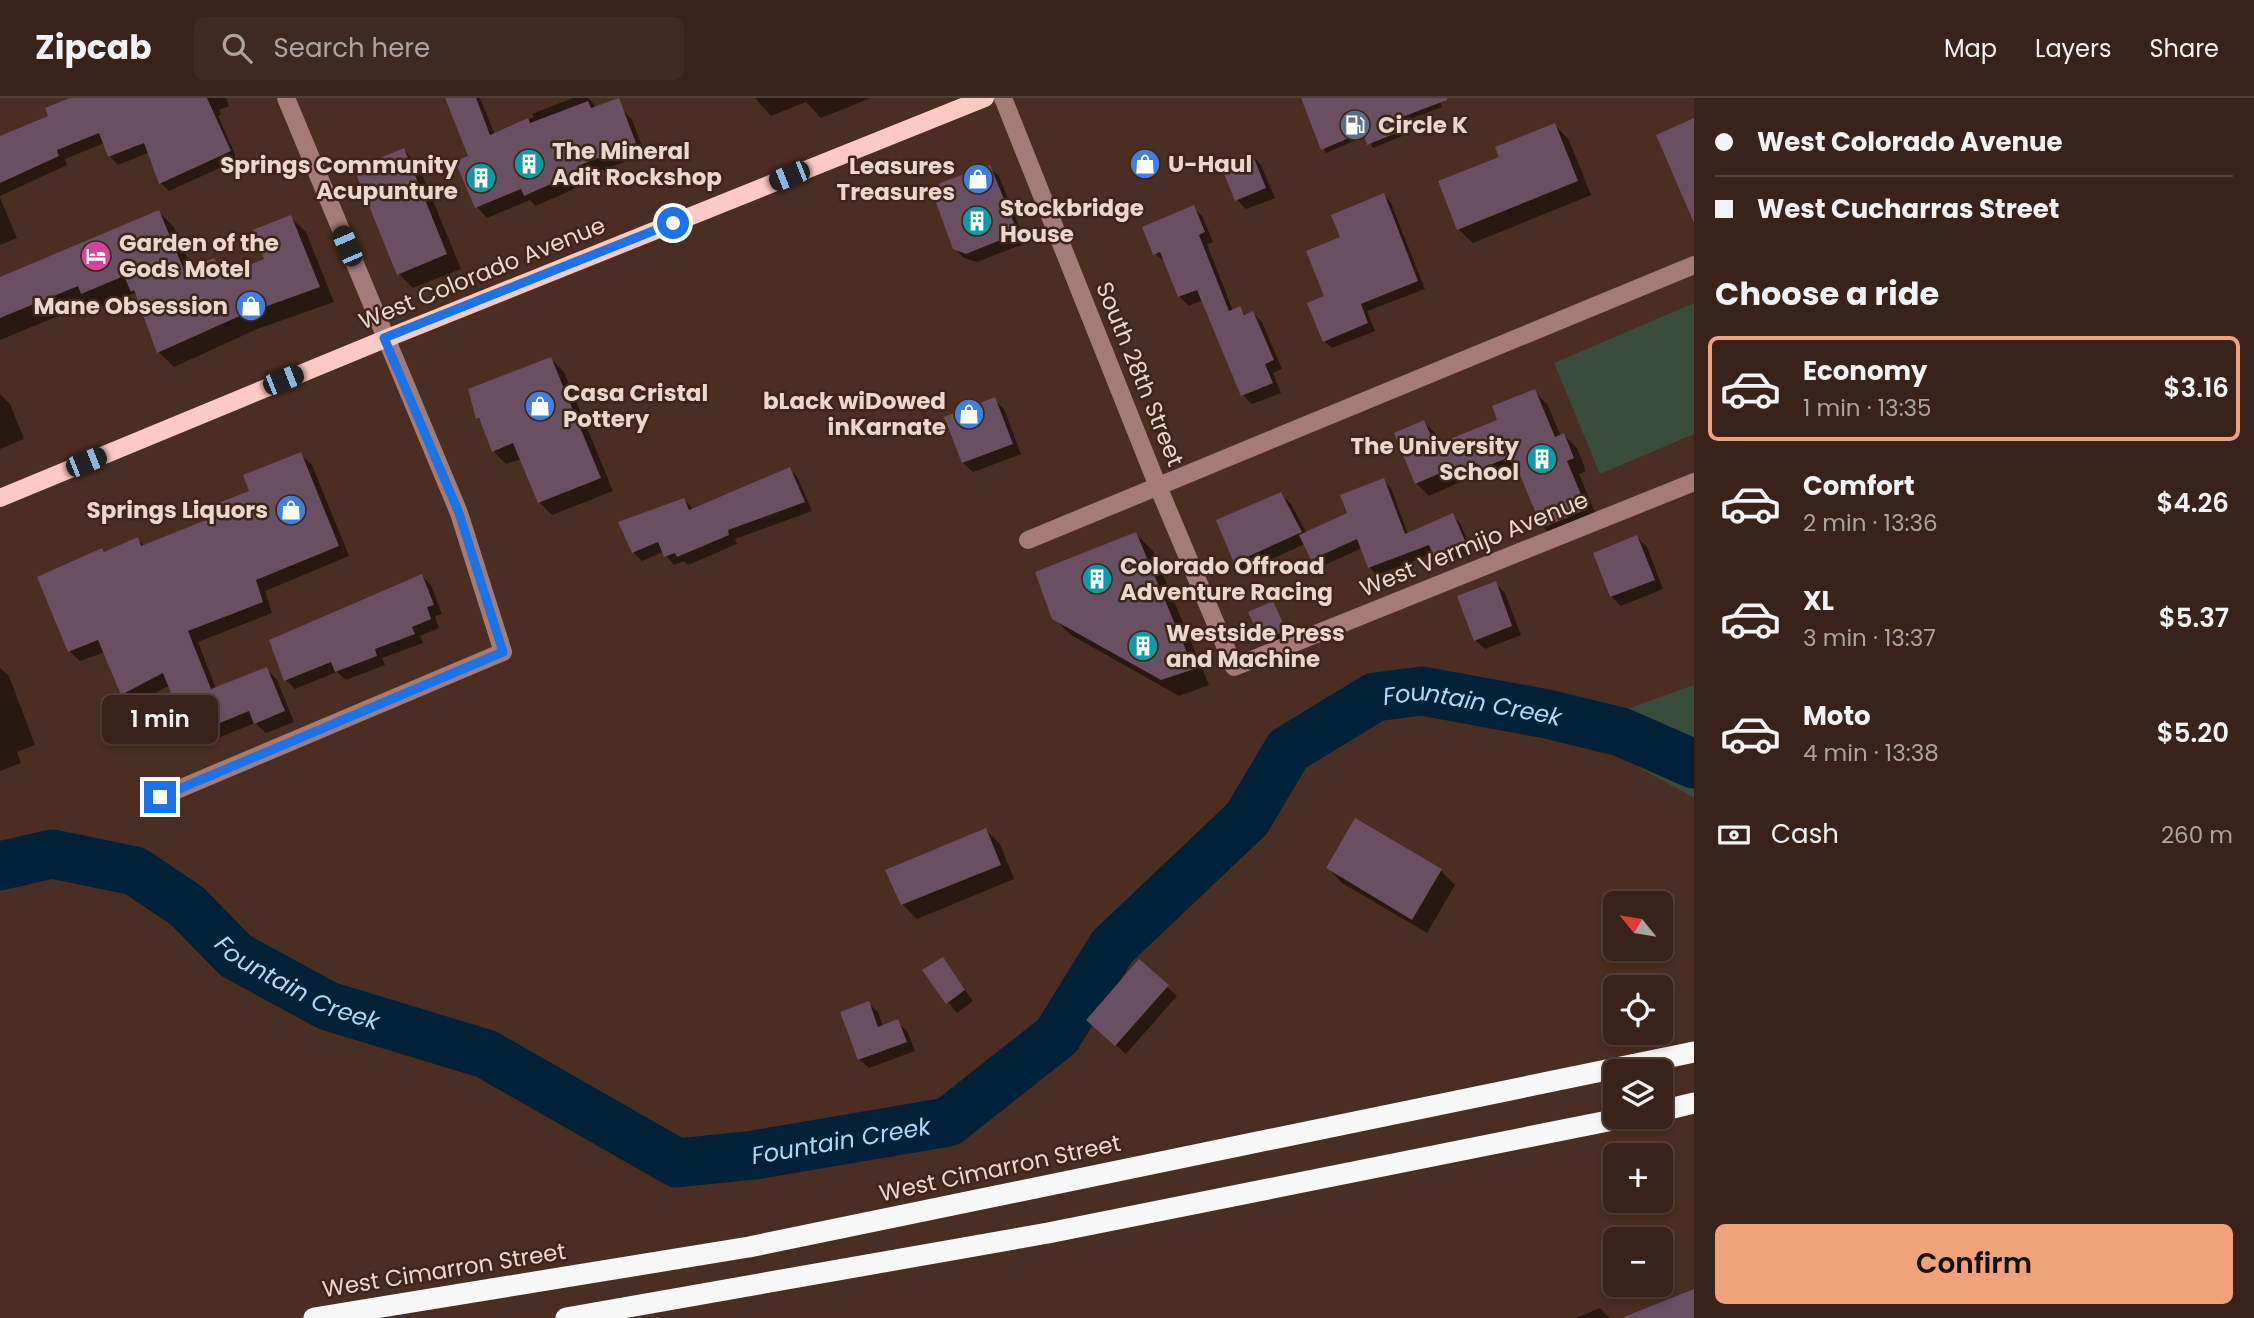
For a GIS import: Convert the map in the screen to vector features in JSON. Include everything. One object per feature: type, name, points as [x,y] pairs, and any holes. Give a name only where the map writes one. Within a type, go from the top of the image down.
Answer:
[{"type":"highway","name":"West Cimarron Street","points":[[314,1318],[749,1247],[1694,1052]]},
{"type":"highway","points":[[1673,1108],[1694,1104]]},
{"type":"highway","points":[[566,1318],[1048,1233],[1603,1122]]},
{"type":"main road","name":"West Colorado Avenue","points":[[0,498],[384,338],[985,98]]},
{"type":"street","points":[[160,797],[503,652],[459,513],[286,98]]},
{"type":"street","name":"South 28th Street","points":[[1003,98],[1157,485],[1234,667]]},
{"type":"street","points":[[1028,540],[1694,265]]},
{"type":"street","name":"West Vermijo Avenue","points":[[1234,667],[1694,482]]},
{"type":"green space","points":[[1694,303],[1694,434],[1600,474],[1554,363]]},
{"type":"green space","points":[[1694,685],[1694,798],[1610,751],[1557,734]]},
{"type":"building","points":[[70,98],[207,98],[231,151],[159,184],[144,143],[108,157],[99,133],[57,150],[59,156],[0,183],[0,136],[48,116],[45,108]]},
{"type":"building","points":[[445,98],[476,98],[490,135],[528,118],[530,123],[588,101],[591,108],[619,98],[636,143],[578,166],[580,171],[524,196],[521,189],[475,208],[455,161],[468,156]]},
{"type":"building","name":"Circle K","points":[[1301,98],[1447,100],[1397,119],[1401,131],[1367,145],[1363,132],[1321,150]]},
{"type":"building","points":[[1694,118],[1694,223],[1656,135]]},
{"type":"building","points":[[1555,123],[1578,181],[1457,230],[1438,181],[1499,157],[1495,147]]},
{"type":"building","points":[[404,148],[447,254],[397,275],[354,169]]},
{"type":"building","points":[[1252,153],[1266,188],[1235,201],[1221,166]]},
{"type":"building","name":"Stockbridge House","points":[[990,165],[1018,233],[966,254],[953,249],[932,192],[940,183]]},
{"type":"building","points":[[1384,193],[1418,281],[1361,304],[1368,323],[1323,342],[1307,303],[1324,296],[1306,251],[1340,237],[1331,215]]},
{"type":"building","points":[[1194,205],[1205,232],[1199,235],[1229,311],[1240,306],[1244,315],[1253,311],[1274,360],[1265,364],[1273,383],[1241,396],[1197,290],[1178,297],[1160,252],[1153,255],[1142,227]]},
{"type":"building","points":[[159,210],[184,270],[214,258],[225,275],[264,259],[253,230],[291,215],[320,287],[242,315],[157,353],[134,290],[131,292],[124,276],[81,294],[78,286],[0,318],[0,277]]},
{"type":"building","name":"Casa Cristal Pottery","points":[[551,357],[601,478],[538,503],[513,443],[492,452],[479,418],[476,419],[468,389]]},
{"type":"building","name":"The University School","points":[[1535,389],[1555,437],[1564,433],[1574,458],[1567,461],[1587,509],[1542,528],[1512,456],[1480,469],[1477,463],[1463,469],[1461,464],[1415,484],[1394,433],[1424,420],[1435,445],[1497,420],[1492,406]]},
{"type":"building","points":[[995,397],[1013,444],[962,463],[944,417]]},
{"type":"building","points":[[301,452],[339,546],[256,580],[263,602],[188,631],[211,689],[267,667],[285,711],[254,724],[249,711],[188,736],[163,673],[121,695],[98,640],[68,652],[37,577],[102,548],[104,552],[138,537],[141,546],[211,518],[209,507],[249,491],[243,475]]},
{"type":"building","points":[[790,467],[805,502],[728,530],[729,535],[677,557],[675,553],[664,557],[658,542],[632,553],[618,522],[684,498],[689,510]]},
{"type":"building","points":[[1384,478],[1405,534],[1453,513],[1466,543],[1434,557],[1429,545],[1368,568],[1357,539],[1311,560],[1299,535],[1347,513],[1340,495]]},
{"type":"building","points":[[1281,492],[1302,532],[1234,563],[1216,520]]},
{"type":"building","points":[[1136,532],[1194,669],[1161,680],[1052,619],[1035,572]]},
{"type":"building","points":[[1637,535],[1655,580],[1610,597],[1593,553]]},
{"type":"building","points":[[422,574],[434,605],[427,607],[431,619],[412,627],[415,634],[375,649],[377,656],[335,672],[331,662],[284,681],[269,640]]},
{"type":"building","points":[[1496,581],[1512,626],[1474,641],[1457,596]]},
{"type":"building","points":[[1273,601],[1286,630],[1262,642],[1248,612]]},
{"type":"building","points":[[1355,818],[1442,869],[1412,920],[1326,868]]},
{"type":"building","points":[[986,828],[1001,865],[901,905],[885,870]]},
{"type":"building","points":[[943,957],[965,990],[946,1004],[922,970]]},
{"type":"building","points":[[1139,959],[1169,985],[1115,1046],[1086,1020]]},
{"type":"building","points":[[869,1001],[878,1027],[898,1019],[907,1042],[858,1060],[840,1012]]},
{"type":"building","points":[[1694,1289],[1694,1318],[1624,1317]]},
{"type":"waterway","name":"Fountain Creek","points":[[0,866],[52,854],[135,871],[187,906],[236,956],[328,1006],[486,1054],[677,1163],[754,1155],[948,1122],[1057,1036],[1112,947],[1247,819],[1288,750],[1375,697],[1422,691],[1547,714],[1621,732],[1694,764]]},
{"type":"place","name":"Circle K","points":[[1355,125]]},
{"type":"place","name":"The Mineral Adit Rockshop","points":[[529,164]]},
{"type":"place","name":"U-Haul","points":[[1145,164]]},
{"type":"place","name":"Springs Community Acupunture","points":[[481,178]]},
{"type":"place","name":"Leasures Treasures","points":[[978,179]]},
{"type":"place","name":"Stockbridge House","points":[[977,221]]},
{"type":"place","name":"Garden of the Gods Motel","points":[[96,256]]},
{"type":"place","name":"Mane Obsession","points":[[251,306]]},
{"type":"place","name":"Casa Cristal Pottery","points":[[540,406]]},
{"type":"place","name":"bLack wiDowed inKarnate","points":[[969,414]]},
{"type":"place","name":"The University School","points":[[1542,459]]},
{"type":"place","name":"Springs Liquors","points":[[291,510]]},
{"type":"place","name":"Colorado Offroad Adventure Racing","points":[[1097,579]]},
{"type":"place","name":"Westside Press and Machine","points":[[1143,646]]},
{"type":"route","points":[[160,797],[503,652],[459,513],[384,338],[673,223]]}]
